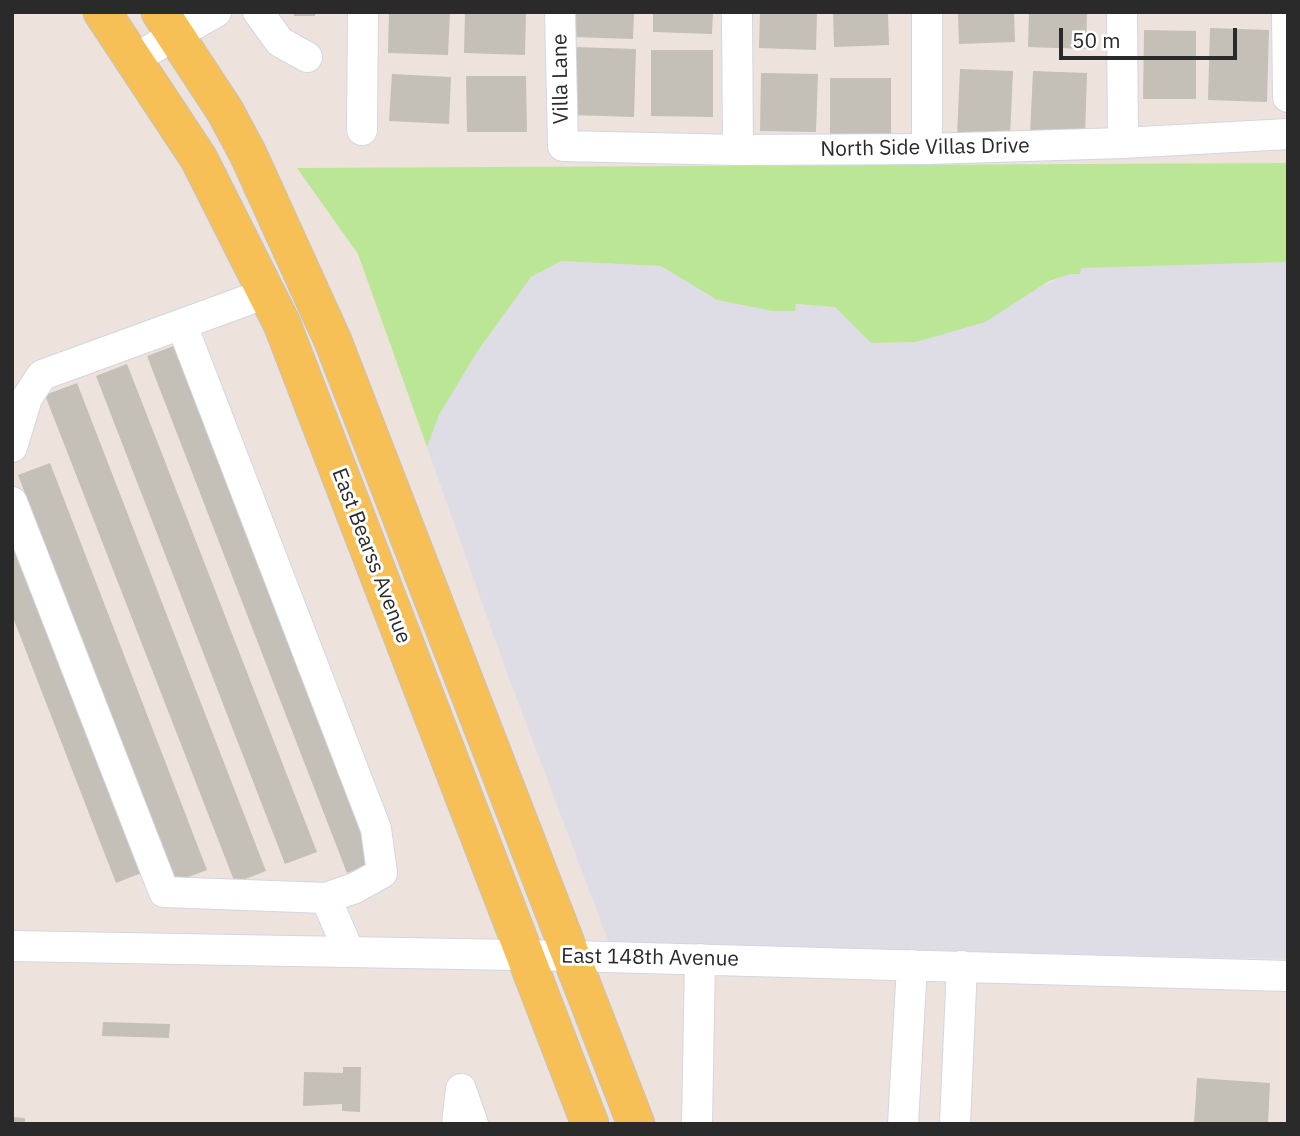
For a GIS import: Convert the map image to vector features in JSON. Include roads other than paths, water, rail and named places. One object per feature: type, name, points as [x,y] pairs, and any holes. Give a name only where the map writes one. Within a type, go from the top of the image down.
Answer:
[{"type":"main road","name":"East Bearss Avenue","points":[[102,12],[199,159],[282,324],[590,1124]]},
{"type":"main road","name":"East Bearss Avenue","points":[[167,23],[225,111],[248,154],[328,329],[636,1124]]},
{"type":"street","points":[[134,59],[167,23],[216,12]]},
{"type":"street","points":[[258,12],[280,42],[307,57]]},
{"type":"street","points":[[362,130],[363,12]]},
{"type":"street","name":"Villa Lane","points":[[560,12],[563,146]]},
{"type":"street","points":[[737,12],[738,150]]},
{"type":"street","points":[[927,12],[927,149]]},
{"type":"street","points":[[1122,12],[1123,143]]},
{"type":"street","points":[[1287,12],[1288,97]]},
{"type":"street","name":"North Side Villas Drive","points":[[563,146],[738,150],[927,149],[1123,143],[1288,134]]},
{"type":"street","points":[[12,447],[27,398],[42,375],[267,293]]},
{"type":"street","points":[[12,502],[164,892],[326,898],[355,888],[382,873],[376,829],[183,325]]},
{"type":"street","points":[[326,898],[349,952]]},
{"type":"street","name":"East 148th Avenue","points":[[12,946],[700,959],[1288,976]]},
{"type":"street","points":[[697,1124],[700,959]]},
{"type":"street","points":[[903,1124],[912,965]]},
{"type":"street","points":[[955,1124],[962,966]]},
{"type":"street","points":[[457,1124],[461,1089],[473,1124]]}]
